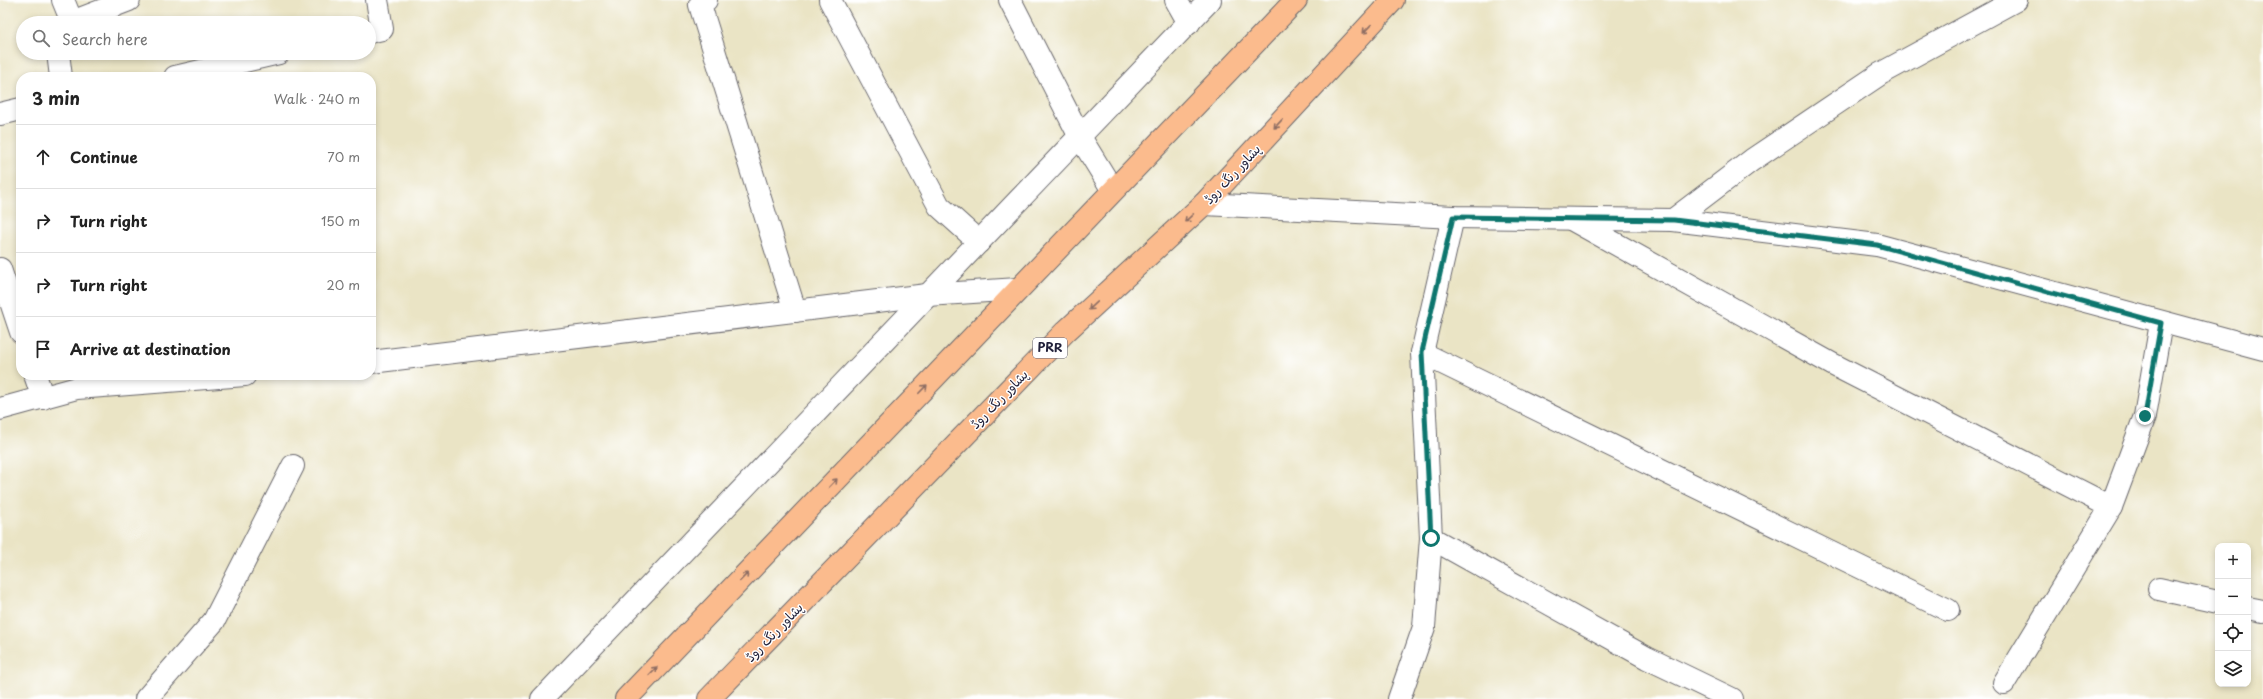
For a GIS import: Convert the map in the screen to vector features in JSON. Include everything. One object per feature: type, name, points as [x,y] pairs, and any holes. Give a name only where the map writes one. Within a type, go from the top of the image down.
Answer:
[{"type":"highway","points":[[626,699],[1112,189],[1296,0]]},
{"type":"highway","name":"پشاور رنگ روڈ","points":[[709,699],[1065,332],[1204,204],[1393,0]]},
{"type":"street","points":[[62,0],[68,16]]},
{"type":"street","points":[[89,16],[129,0]]},
{"type":"street","points":[[376,30],[382,29],[377,0]]},
{"type":"street","points":[[706,0],[700,5],[795,311]]},
{"type":"street","points":[[830,0],[939,206],[979,242]]},
{"type":"street","points":[[1010,0],[1080,137],[1112,189]]},
{"type":"street","points":[[1176,0],[1189,23]]},
{"type":"street","points":[[542,699],[1210,0]]},
{"type":"street","points":[[1674,220],[1752,160],[1880,74],[2016,0]]},
{"type":"street","points":[[59,60],[60,72]]},
{"type":"street","points":[[197,72],[249,60]]},
{"type":"street","points":[[0,114],[16,110]]},
{"type":"street","points":[[1204,204],[1453,217],[1568,217],[1674,220],[1877,245],[2161,323],[2263,349]]},
{"type":"street","points":[[1399,699],[1424,627],[1431,538],[1422,352],[1453,217]]},
{"type":"street","points":[[1568,217],[1832,364],[2111,507]]},
{"type":"street","points":[[0,269],[16,317]]},
{"type":"street","points":[[376,361],[927,295],[1018,289]]},
{"type":"street","points":[[2004,683],[2111,507],[2145,416],[2161,323]]},
{"type":"street","points":[[1422,352],[1948,610]]},
{"type":"street","points":[[37,380],[43,398]]},
{"type":"street","points":[[0,409],[77,388],[163,380]]},
{"type":"street","points":[[146,699],[214,621],[292,466]]},
{"type":"street","points":[[1431,538],[1646,658],[1732,699]]},
{"type":"street","points":[[2159,589],[2215,601]]},
{"type":"street","points":[[2251,609],[2263,611]]},
{"type":"route","points":[[1431,538],[1422,352],[1453,217],[1568,217],[1674,220],[1877,245],[2161,323],[2145,416]]}]
